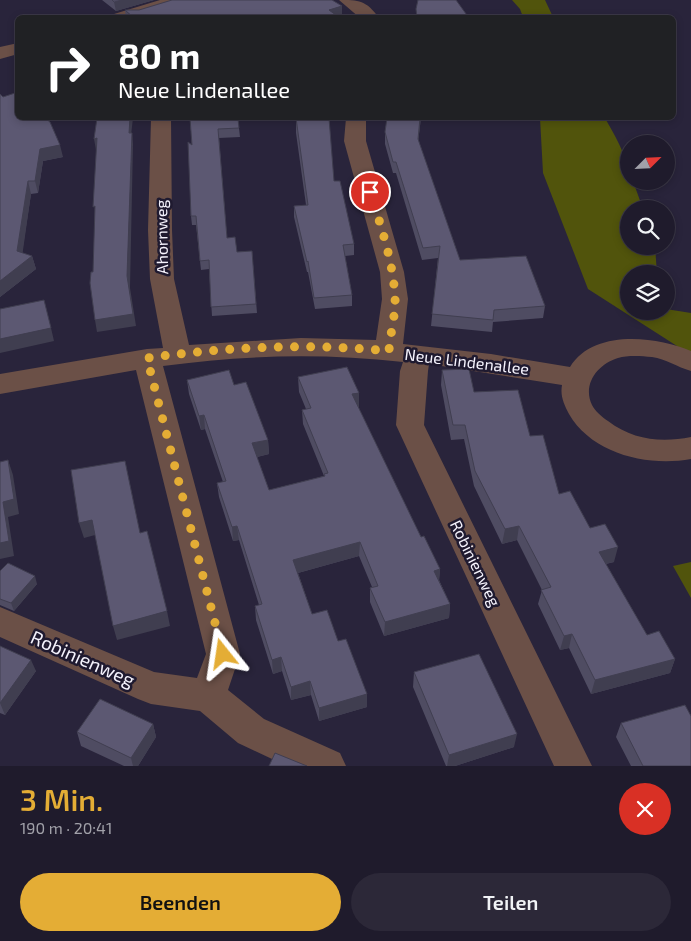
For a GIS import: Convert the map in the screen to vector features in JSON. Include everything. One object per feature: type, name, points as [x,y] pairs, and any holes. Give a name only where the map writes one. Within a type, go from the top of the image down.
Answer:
[{"type":"street","points":[[130,15],[178,0]]},
{"type":"street","points":[[348,0],[367,15]]},
{"type":"street","points":[[0,53],[15,49]]},
{"type":"street","name":"Ahornweg","points":[[161,120],[162,279],[178,354]]},
{"type":"street","name":"Robinienweg","points":[[356,120],[355,141],[392,272],[395,299],[390,332],[414,371],[410,425],[573,766]]},
{"type":"street","name":"Neue Lindenallee","points":[[0,384],[147,358],[281,347],[347,347],[404,352],[516,366],[577,378]]},
{"type":"street","points":[[691,362],[662,350],[640,347],[618,348],[600,354],[585,364],[577,378],[576,395],[584,414],[601,431],[624,444],[652,451],[679,451],[691,448]]},
{"type":"street","points":[[147,358],[223,654],[208,696],[251,731],[327,766]]},
{"type":"street","name":"Robinienweg","points":[[0,621],[151,688],[208,696]]},
{"type":"shaded area","points":[[512,0],[545,0],[552,15],[522,15],[520,9]]},
{"type":"shaded area","points":[[540,120],[606,120],[620,146],[620,190],[636,190],[640,200],[620,200],[620,255],[656,255],[656,265],[620,265],[620,310],[588,289],[543,173]]},
{"type":"shaded area","points":[[675,310],[691,313],[691,355],[636,320],[675,320]]},
{"type":"shaded area","points":[[691,562],[691,598],[673,566]]},
{"type":"building","points":[[172,0],[332,0],[342,6],[329,10],[336,15],[131,15],[125,10],[139,10]]},
{"type":"building","points":[[418,0],[456,0],[467,15],[417,15]]},
{"type":"building","points":[[15,93],[15,120],[48,120],[50,122],[60,145],[40,149],[35,181],[28,181],[17,251],[32,256],[0,281],[0,94],[3,97]]},
{"type":"building","points":[[97,120],[130,120],[129,133],[132,133],[127,276],[133,314],[95,320],[90,283],[91,272],[93,272],[95,206],[93,207],[97,138],[94,139]]},
{"type":"building","points":[[190,120],[238,120],[239,128],[218,129],[227,238],[235,237],[237,252],[252,251],[256,304],[211,307],[209,260],[200,261],[196,216],[191,216],[188,142],[192,145]]},
{"type":"building","points":[[296,120],[329,120],[334,181],[340,181],[354,244],[343,245],[352,295],[314,298],[308,261],[294,206],[308,205]]},
{"type":"building","points":[[387,120],[420,120],[418,139],[460,260],[526,256],[545,306],[494,310],[493,320],[432,314],[440,246],[423,248],[396,162],[393,162],[385,132]]},
{"type":"building","points":[[44,300],[51,328],[0,339],[0,309]]},
{"type":"building","points":[[347,367],[359,393],[352,394],[421,537],[424,536],[440,569],[434,571],[450,604],[385,622],[370,588],[378,586],[360,542],[293,560],[312,614],[327,610],[338,641],[346,639],[367,694],[319,708],[310,681],[291,687],[281,657],[272,660],[255,606],[262,604],[237,526],[232,527],[217,483],[226,481],[204,415],[199,416],[187,380],[229,370],[234,385],[246,382],[268,440],[252,443],[269,490],[325,476],[324,474],[328,473],[302,410],[311,408],[298,377]]},
{"type":"building","points":[[469,369],[474,392],[518,390],[530,436],[543,435],[559,494],[570,491],[590,528],[605,524],[618,547],[599,552],[647,635],[659,631],[675,659],[595,680],[572,634],[564,636],[541,590],[551,587],[519,526],[505,529],[475,471],[465,425],[453,425],[442,370]]},
{"type":"building","points":[[8,460],[14,499],[3,502],[9,541],[0,543],[0,462]]},
{"type":"building","points":[[125,461],[140,533],[147,531],[167,611],[113,626],[92,520],[79,523],[71,470]]},
{"type":"building","points":[[8,563],[35,576],[11,603],[0,599],[0,571]]},
{"type":"building","points":[[0,646],[31,660],[0,703]]},
{"type":"building","points":[[479,654],[517,734],[449,755],[414,672]]},
{"type":"building","points":[[100,699],[153,724],[131,758],[77,732]]},
{"type":"building","points":[[685,705],[691,716],[691,766],[643,766],[621,723]]},
{"type":"building","points":[[275,753],[307,766],[269,766]]},
{"type":"route","points":[[223,654],[147,358],[281,347],[347,347],[389,351],[395,299],[392,272],[370,192]]}]
